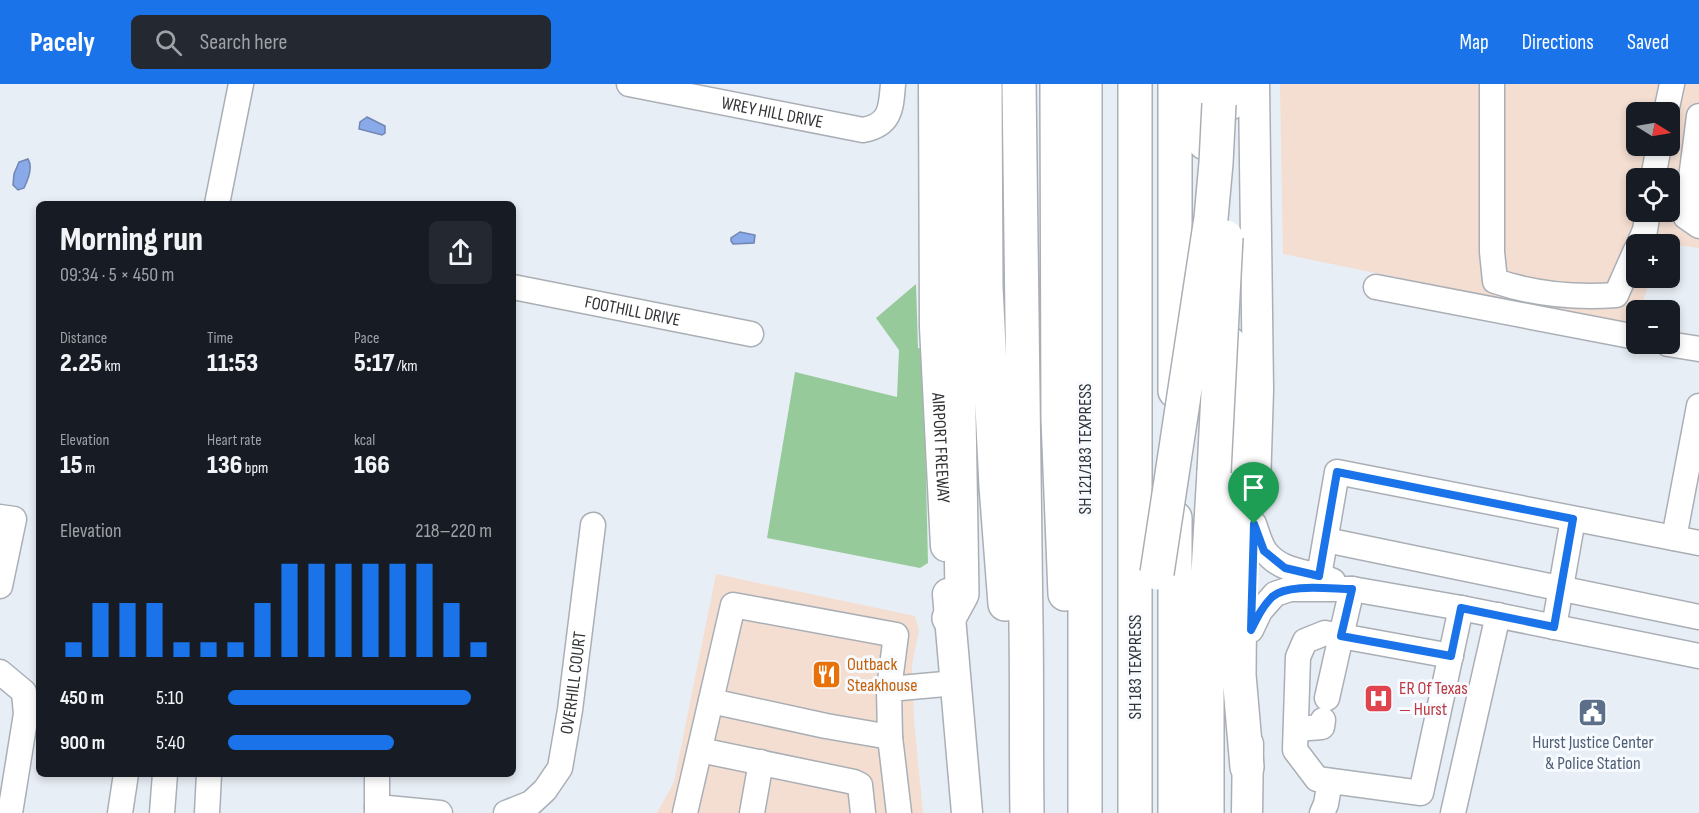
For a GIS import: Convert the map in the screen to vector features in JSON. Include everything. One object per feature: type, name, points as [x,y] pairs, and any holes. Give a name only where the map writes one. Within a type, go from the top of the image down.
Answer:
[{"type":"highway","points":[[949,618],[962,594],[956,234],[960,84]]},
{"type":"highway","points":[[985,84],[986,286],[996,486],[1006,629],[1025,713]]},
{"type":"highway","points":[[1019,84],[1027,813]]},
{"type":"highway","points":[[1057,84],[1058,420],[1062,548],[1068,651],[1085,760]]},
{"type":"highway","name":"SH 121/183 TEXPRESS","points":[[1085,84],[1085,813]]},
{"type":"highway","name":"SH 183 TEXPRESS","points":[[1135,813],[1136,84]]},
{"type":"highway","points":[[1175,84],[1175,813]]},
{"type":"highway","points":[[1207,813],[1208,589],[1226,242],[1226,91]]},
{"type":"highway","points":[[1135,754],[1157,573],[1212,218],[1226,91]]},
{"type":"highway","points":[[1226,91],[1205,171],[1234,382],[1241,460],[1239,675],[1247,766]]},
{"type":"main road","name":"AIRPORT FREEWAY","points":[[934,84],[935,327],[949,618],[967,813]]},
{"type":"main road","points":[[1226,91],[1258,390],[1247,813]]},
{"type":"street","points":[[218,201],[241,84]]},
{"type":"street","name":"WREY HILL DRIVE","points":[[628,84],[863,130],[880,124],[890,110],[892,84]]},
{"type":"street","points":[[1492,84],[1492,252],[1495,281],[1516,288],[1584,297],[1616,295],[1626,272]]},
{"type":"street","points":[[1668,102],[1672,84]]},
{"type":"street","points":[[1699,116],[1686,217],[1699,226]]},
{"type":"street","points":[[1376,287],[1626,335]]},
{"type":"street","name":"FOOTHILL DRIVE","points":[[516,288],[751,334]]},
{"type":"street","points":[[1680,346],[1699,350]]},
{"type":"street","points":[[1674,538],[1699,406]]},
{"type":"street","points":[[1319,576],[1337,472],[1699,543]]},
{"type":"street","points":[[0,517],[14,519],[0,586]]},
{"type":"street","points":[[1554,627],[1573,519]]},
{"type":"street","points":[[1254,524],[1264,551],[1285,568],[1319,576],[1352,589]]},
{"type":"street","name":"OVERHILL COURT","points":[[507,813],[531,803],[545,790],[560,768],[570,710],[593,525]]},
{"type":"street","points":[[1326,540],[1699,617]]},
{"type":"street","points":[[1251,630],[1260,611],[1273,596],[1290,588],[1352,589],[1498,615],[1699,656]]},
{"type":"street","points":[[1296,729],[1322,728],[1352,589]]},
{"type":"street","points":[[685,813],[733,605],[896,635],[890,689],[890,737],[898,813]]},
{"type":"street","points":[[1451,656],[1325,633],[1305,641],[1298,657],[1295,750],[1317,779],[1421,793],[1451,656],[1461,608]]},
{"type":"street","points":[[1453,813],[1498,615]]},
{"type":"street","points":[[0,672],[24,692],[26,714],[7,804]]},
{"type":"street","points":[[890,689],[956,683]]},
{"type":"street","points":[[711,701],[826,726],[890,737]]},
{"type":"street","points":[[700,750],[854,782],[860,785],[863,813]]},
{"type":"street","points":[[752,813],[760,762]]},
{"type":"street","points":[[120,813],[126,777]]},
{"type":"street","points":[[162,813],[165,777]]},
{"type":"street","points":[[207,813],[209,777]]},
{"type":"street","points":[[377,777],[377,810],[440,813]]},
{"type":"street","points":[[1322,813],[1338,782]]},
{"type":"street","points":[[1338,782],[1340,813]]},
{"type":"shaded area","points":[[1280,84],[1699,84],[1699,248],[1680,245],[1680,234],[1626,234],[1626,288],[1648,288],[1643,300],[1626,300],[1626,324],[1283,254]]},
{"type":"shaded area","points":[[716,574],[915,616],[919,630],[912,665],[914,720],[923,813],[657,813],[674,782]]},
{"type":"green space","points":[[916,284],[918,348],[923,349],[928,563],[920,568],[767,538],[795,372],[897,397],[899,350],[876,318]]},
{"type":"water","points":[[367,117],[385,126],[385,133],[382,135],[359,129],[360,122]]},
{"type":"water","points":[[28,159],[30,170],[28,177],[24,188],[18,190],[13,185],[14,174],[19,162]]},
{"type":"water","points":[[740,232],[755,235],[754,243],[733,244],[731,238]]},
{"type":"place","name":"Outback Steakhouse","points":[[826,674]]},
{"type":"place","name":"ER Of Texas — Hurst","points":[[1378,698]]},
{"type":"place","name":"Hurst Justice Center & Police Station","points":[[1593,713]]},
{"type":"route","points":[[1337,472],[1573,519],[1554,627],[1461,608],[1451,656],[1341,636],[1352,589],[1290,588],[1273,596],[1260,611],[1251,630],[1254,524],[1264,551],[1285,568],[1319,576],[1337,472]]}]
